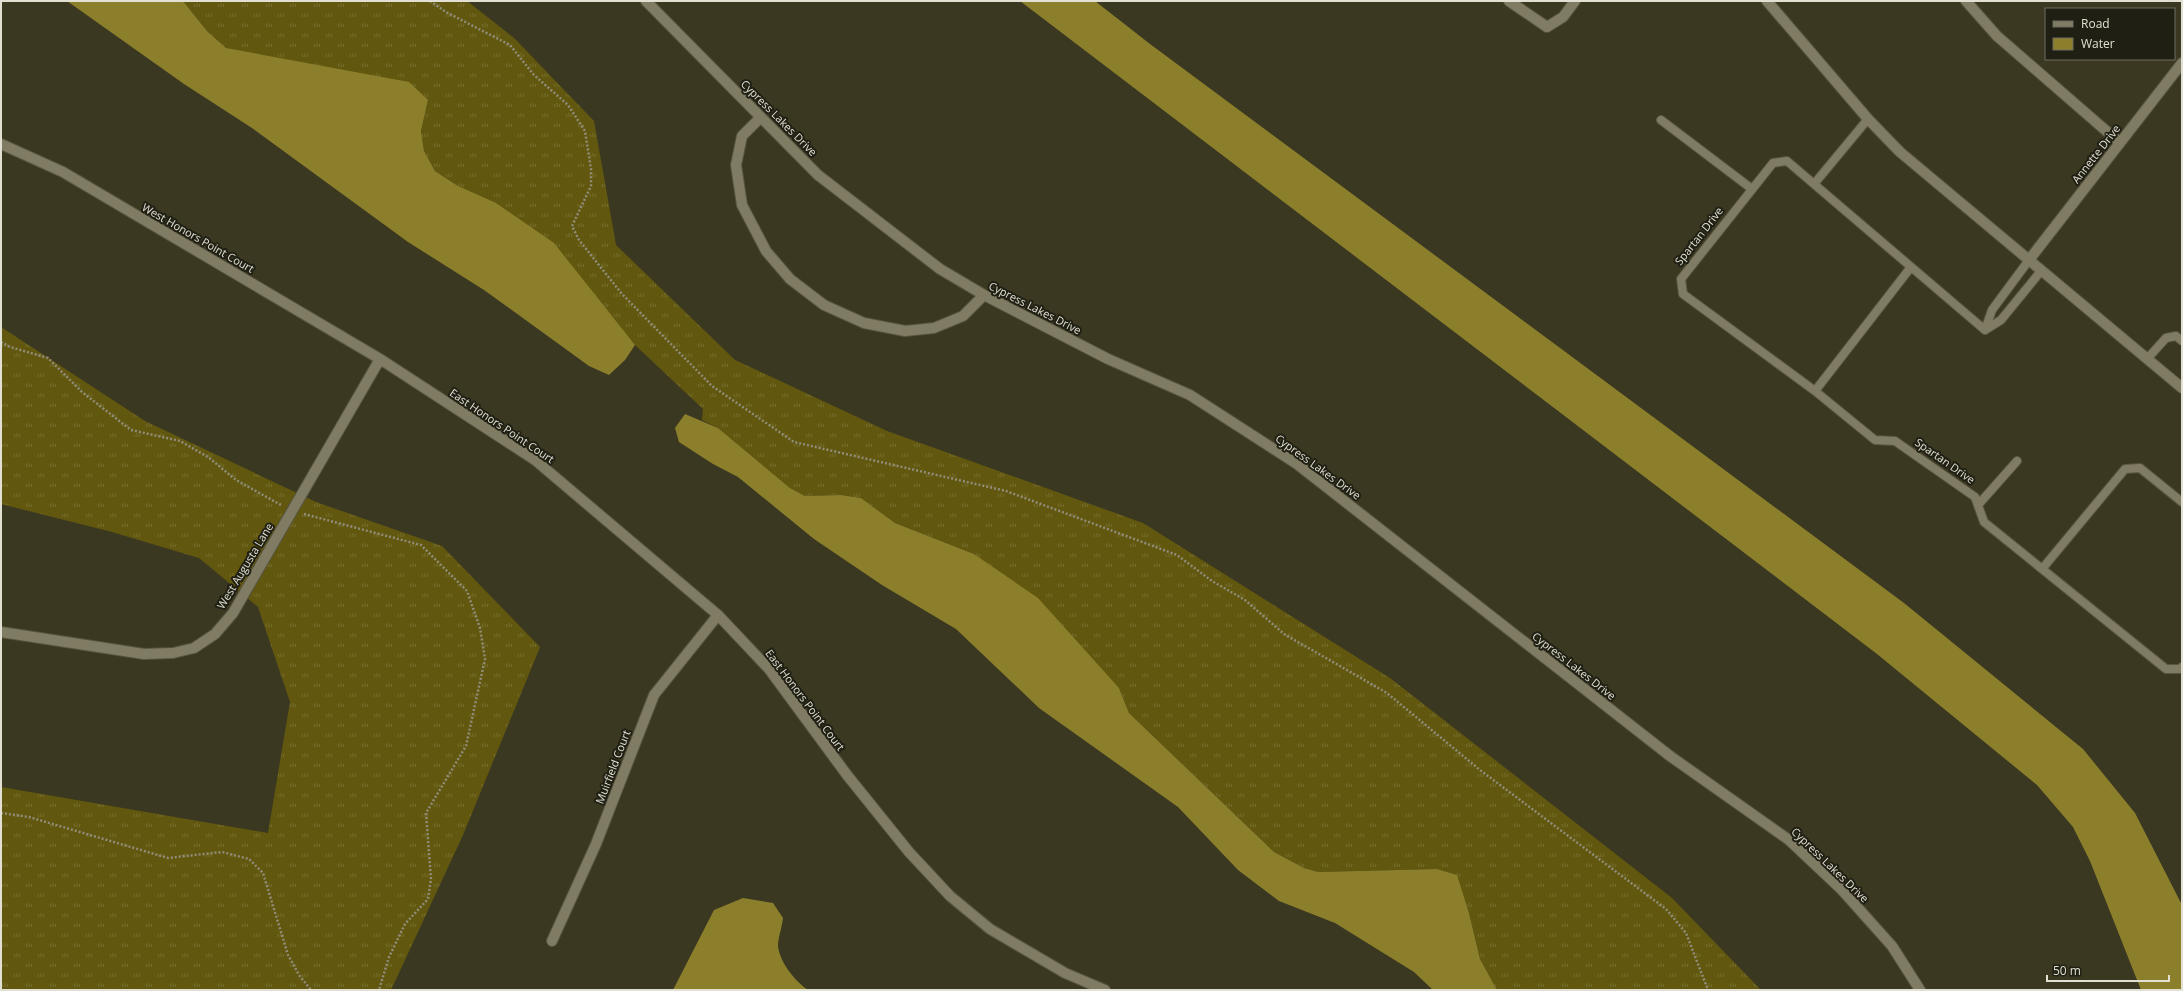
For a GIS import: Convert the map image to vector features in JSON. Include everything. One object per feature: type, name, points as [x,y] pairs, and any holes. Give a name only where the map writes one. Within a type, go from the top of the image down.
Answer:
[{"type":"street","name":"Cypress Lakes Drive","points":[[646,1],[818,175],[940,268],[984,295],[1108,359],[1190,396],[1297,464],[1651,741],[1789,840],[1841,890],[1892,946],[1920,990]]},
{"type":"street","points":[[1509,1],[1547,27],[1563,17],[1575,1]]},
{"type":"street","points":[[1766,1],[1868,119],[1900,152],[2182,388]]},
{"type":"street","points":[[1966,1],[1997,36],[2119,142]]},
{"type":"street","name":"Annette Drive","points":[[2029,260],[2119,142],[2182,63]]},
{"type":"street","points":[[760,118],[742,136],[736,165],[742,205],[766,251],[790,279],[824,305],[864,323],[905,331],[934,328],[963,316],[984,295]]},
{"type":"street","name":"West Honors Point Court","points":[[1,144],[63,172],[380,359]]},
{"type":"street","name":"West Augusta Lane","points":[[1,632],[144,654],[173,653],[194,648],[215,634],[233,613],[380,359]]},
{"type":"street","name":"East Honors Point Court","points":[[380,359],[535,460],[718,615],[769,669],[847,775],[909,852],[950,896],[990,929],[1065,973],[1105,990]]},
{"type":"street","name":"Muirfield Court","points":[[552,942],[596,844],[654,695],[718,615]]},
{"type":"lane","points":[[1814,184],[1868,119]]},
{"type":"lane","points":[[1661,120],[1752,189]]},
{"type":"lane","name":"Spartan Drive","points":[[1985,330],[1787,161],[1773,163],[1681,279],[1683,294],[1815,391],[1875,440],[1895,441],[1976,497],[1984,522],[2166,669],[2180,669],[2182,667]]},
{"type":"lane","points":[[1985,330],[1992,310],[2029,260]]},
{"type":"lane","points":[[1815,391],[1911,267]]},
{"type":"lane","points":[[1985,330],[2001,320],[2041,271]]},
{"type":"lane","points":[[2147,359],[2166,338],[2176,336],[2182,341]]},
{"type":"lane","points":[[1978,505],[2017,461]]},
{"type":"lane","points":[[2042,569],[2125,469],[2140,468],[2182,502]]},
{"type":"path","points":[[430,1],[446,12],[510,45],[534,75],[568,105],[585,131],[591,169],[591,186],[572,226],[579,240],[622,294],[712,386],[794,442],[1006,491],[1177,555],[1212,581],[1245,600],[1284,634],[1387,693],[1480,770],[1666,909],[1686,933],[1708,990]]},
{"type":"path","points":[[1,342],[10,347],[48,358],[82,392],[131,430],[180,441],[208,457],[236,480],[292,511],[421,545],[467,591],[480,628],[485,659],[466,746],[426,813],[431,879],[428,900],[405,924],[389,957],[379,990]]},
{"type":"path","points":[[1,812],[29,817],[168,858],[222,852],[249,859],[263,873],[288,955],[299,975],[312,990]]},
{"type":"green space","points":[[183,1],[467,1],[514,38],[594,121],[616,245],[735,360],[887,431],[1143,523],[1390,678],[1672,898],[1761,990],[1497,990],[1480,959],[1469,913],[1456,875],[1437,869],[1318,872],[1304,868],[1274,852],[1129,713],[1119,688],[974,554],[895,523],[861,498],[841,495],[805,496],[790,488],[718,428],[702,420],[703,409],[635,345],[604,308],[458,186],[435,171],[424,151],[421,131],[428,100],[226,48],[207,31]]},
{"type":"green space","points":[[1,327],[145,421],[316,502],[442,546],[540,647],[463,835],[391,990],[1,990],[1,787],[268,833],[290,702],[258,607],[199,558],[112,532],[1,504]]},
{"type":"water","points":[[67,1],[183,1],[207,31],[226,48],[409,82],[428,100],[421,131],[424,151],[435,171],[458,186],[496,203],[554,243],[635,345],[625,360],[609,375],[589,366],[484,290],[408,242],[252,128],[184,84]]},
{"type":"water","points":[[1020,1],[1095,1],[1150,44],[1904,603],[2083,749],[2135,813],[2182,905],[2182,990],[2141,990],[2090,861],[2073,827],[2037,785],[1877,654]]},
{"type":"water","points":[[685,414],[718,428],[790,488],[805,496],[841,495],[861,498],[895,523],[974,554],[1038,598],[1119,688],[1129,713],[1274,852],[1304,868],[1318,872],[1437,869],[1457,875],[1469,913],[1480,959],[1497,990],[1433,990],[1414,972],[1335,923],[1279,901],[1238,870],[1178,807],[1039,708],[956,629],[882,585],[814,539],[738,477],[713,464],[679,442],[675,428]]},
{"type":"water","points":[[743,898],[773,903],[783,918],[778,946],[779,952],[793,977],[808,990],[673,990],[714,910]]}]
